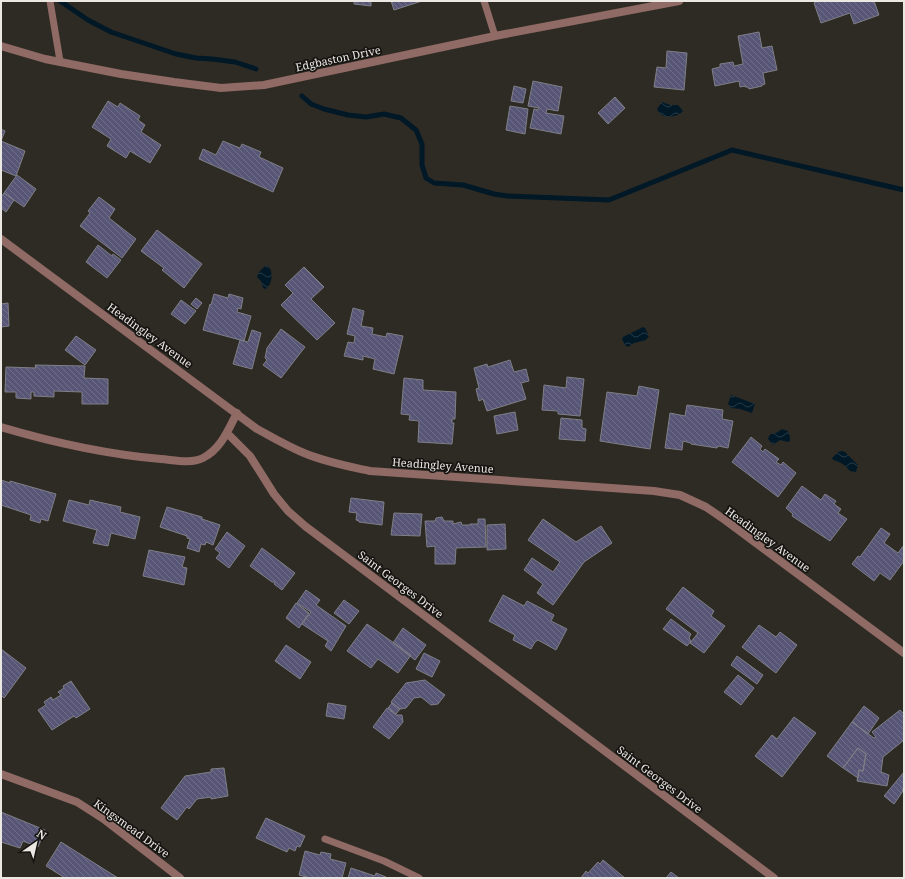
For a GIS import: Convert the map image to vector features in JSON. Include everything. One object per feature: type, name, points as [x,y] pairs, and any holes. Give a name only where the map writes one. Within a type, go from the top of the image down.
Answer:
[{"type":"street","name":"Edgbaston Drive","points":[[1,46],[45,59],[121,74],[221,88],[264,85],[495,36],[679,1]]},
{"type":"street","name":"Headingley Avenue","points":[[1,239],[257,428],[304,453],[338,465],[370,471],[654,491],[680,495],[706,507],[725,520],[904,653]]},
{"type":"street","points":[[1,427],[42,440],[88,450],[131,456],[190,461],[202,459],[218,447],[237,413]]},
{"type":"street","name":"Saint Georges Drive","points":[[227,433],[250,456],[288,511],[305,526],[774,878]]},
{"type":"street","name":"Kingsmead Drive","points":[[1,774],[77,802],[105,820],[180,878]]},
{"type":"lane","points":[[50,1],[60,61]]},
{"type":"lane","points":[[484,1],[495,36]]},
{"type":"lane","points":[[325,839],[384,861],[419,878]]},
{"type":"water","points":[[662,102],[670,105],[678,105],[683,111],[677,115],[669,117],[662,115],[657,109]]},
{"type":"water","points":[[265,266],[268,266],[272,275],[270,284],[266,289],[263,288],[261,281],[257,277],[259,272]]},
{"type":"water","points":[[643,327],[649,336],[646,340],[634,343],[628,347],[625,345],[622,339],[623,337]]},
{"type":"water","points":[[731,395],[755,404],[752,413],[731,408],[728,404]]},
{"type":"water","points":[[782,429],[788,431],[790,441],[780,440],[773,445],[768,439],[769,436]]},
{"type":"water","points":[[838,452],[845,452],[858,465],[856,472],[850,471],[843,464],[833,460],[832,458]]},
{"type":"building","points":[[354,1],[371,1],[371,6],[354,4]]},
{"type":"building","points":[[391,1],[422,1],[394,10]]},
{"type":"building","points":[[819,1],[874,1],[879,15],[854,24],[850,13],[821,23],[814,3]]},
{"type":"building","points":[[759,32],[762,48],[772,46],[777,70],[763,73],[765,84],[762,86],[749,89],[745,86],[740,87],[739,81],[715,86],[712,69],[720,67],[720,64],[733,62],[734,66],[743,64],[738,36]]},
{"type":"building","points":[[667,51],[687,53],[684,90],[654,87],[657,67],[666,68]]},
{"type":"building","points":[[533,81],[562,87],[558,111],[547,109],[546,113],[564,116],[561,134],[530,128],[534,109],[538,110],[539,108],[528,106]]},
{"type":"building","points":[[514,86],[526,89],[523,103],[511,101]]},
{"type":"building","points":[[615,97],[625,108],[608,124],[598,113]]},
{"type":"building","points":[[108,101],[118,107],[120,103],[140,116],[138,120],[145,125],[141,132],[161,145],[150,163],[130,151],[126,158],[107,146],[111,139],[92,127]]},
{"type":"building","points":[[510,106],[528,109],[525,134],[506,130]]},
{"type":"building","points":[[1,129],[5,131],[1,141]]},
{"type":"building","points":[[1,141],[25,151],[16,176],[1,170]]},
{"type":"building","points":[[223,141],[240,148],[242,144],[261,152],[259,157],[283,168],[273,192],[199,159],[203,149],[216,155]]},
{"type":"building","points":[[17,175],[36,189],[24,207],[4,193]]},
{"type":"building","points":[[4,193],[14,200],[6,212],[1,208],[1,197]]},
{"type":"building","points":[[99,197],[115,209],[109,218],[136,239],[122,258],[80,226],[90,213],[88,211]]},
{"type":"building","points":[[157,230],[202,264],[184,288],[162,270],[164,268],[141,251]]},
{"type":"building","points":[[98,245],[112,256],[113,254],[121,260],[107,278],[86,262]]},
{"type":"building","points":[[304,267],[324,287],[311,299],[335,323],[317,340],[281,305],[293,293],[285,285]]},
{"type":"building","points":[[214,294],[228,298],[229,294],[243,298],[241,309],[238,308],[237,312],[251,316],[244,341],[203,330]]},
{"type":"building","points":[[196,298],[202,303],[197,309],[191,304]]},
{"type":"building","points":[[181,300],[196,311],[185,324],[171,314]]},
{"type":"building","points":[[8,303],[9,326],[1,327],[1,304]]},
{"type":"building","points":[[353,308],[364,311],[361,326],[373,328],[372,334],[386,337],[387,333],[403,336],[394,374],[373,369],[375,359],[363,356],[363,360],[344,356],[348,342],[354,343],[355,336],[347,334]]},
{"type":"building","points":[[281,329],[305,347],[281,378],[263,365],[267,360],[265,358],[267,348]]},
{"type":"building","points":[[252,330],[261,333],[252,369],[233,364],[240,340],[248,342]]},
{"type":"building","points":[[76,336],[96,350],[85,365],[65,350]]},
{"type":"building","points":[[510,360],[514,372],[526,369],[529,381],[521,383],[526,399],[487,411],[483,399],[479,401],[476,389],[479,388],[474,368],[487,364],[488,367]]},
{"type":"building","points":[[35,365],[85,366],[84,378],[108,379],[108,404],[82,404],[82,392],[54,391],[54,397],[34,396],[34,392],[31,392],[31,399],[16,398],[16,392],[5,392],[6,367],[36,368]]},
{"type":"building","points":[[567,377],[584,379],[580,416],[558,414],[558,411],[542,410],[544,385],[566,388]]},
{"type":"building","points":[[404,378],[423,380],[423,390],[456,392],[455,419],[452,419],[452,423],[454,423],[452,444],[418,442],[419,421],[409,420],[410,415],[401,414]]},
{"type":"building","points":[[639,386],[659,390],[650,449],[600,441],[607,392],[637,396]]},
{"type":"building","points":[[687,405],[723,410],[722,419],[733,421],[728,448],[691,444],[683,441],[682,450],[665,448],[670,413],[685,416]]},
{"type":"building","points":[[515,412],[518,430],[497,434],[494,416]]},
{"type":"building","points":[[561,418],[582,420],[582,428],[586,429],[585,441],[559,439]]},
{"type":"building","points":[[751,437],[762,446],[760,449],[763,452],[765,449],[779,459],[776,462],[781,465],[783,462],[796,473],[778,497],[732,462]]},
{"type":"building","points":[[1,480],[10,483],[10,481],[56,494],[48,521],[41,519],[40,523],[30,520],[31,515],[1,505]]},
{"type":"building","points":[[802,486],[821,500],[825,494],[836,501],[834,504],[841,509],[838,513],[847,519],[830,541],[792,516],[793,514],[786,508]]},
{"type":"building","points":[[351,498],[384,502],[382,525],[359,522],[356,520],[357,513],[349,512]]},
{"type":"building","points":[[69,500],[89,505],[90,500],[121,507],[120,512],[140,517],[135,539],[111,533],[108,546],[93,543],[97,530],[63,521]]},
{"type":"building","points":[[167,507],[202,517],[202,519],[220,525],[213,545],[206,542],[205,545],[201,544],[199,552],[187,548],[190,539],[187,538],[187,536],[160,527]]},
{"type":"building","points":[[394,513],[422,514],[420,536],[391,535]]},
{"type":"building","points":[[442,517],[444,521],[453,521],[453,524],[461,522],[462,525],[478,524],[478,519],[485,519],[486,547],[456,548],[455,564],[435,564],[435,546],[427,547],[425,521],[435,521],[436,518]]},
{"type":"building","points":[[543,519],[576,542],[601,526],[612,543],[584,562],[553,605],[537,593],[543,584],[524,570],[532,558],[553,572],[560,562],[528,540]]},
{"type":"building","points":[[505,524],[506,549],[487,550],[487,525]]},
{"type":"building","points":[[881,528],[890,534],[884,543],[898,553],[904,545],[904,561],[890,580],[880,573],[874,581],[852,564],[858,556],[860,557]]},
{"type":"building","points":[[227,532],[245,546],[229,568],[216,558],[220,553],[215,549]]},
{"type":"building","points":[[262,548],[295,573],[282,590],[274,584],[275,582],[272,582],[250,566]]},
{"type":"building","points":[[149,550],[185,557],[182,567],[187,568],[184,585],[143,576]]},
{"type":"building","points":[[683,587],[714,611],[711,616],[725,626],[704,653],[690,643],[698,633],[666,609]]},
{"type":"building","points":[[306,590],[320,600],[316,605],[346,626],[331,651],[325,646],[328,641],[302,624],[311,612],[297,603]]},
{"type":"building","points":[[503,595],[524,606],[527,601],[554,615],[551,621],[567,629],[556,650],[538,640],[531,649],[513,640],[515,635],[489,621]]},
{"type":"building","points":[[344,600],[359,611],[349,624],[334,613]]},
{"type":"building","points":[[296,603],[309,613],[299,628],[286,618]]},
{"type":"building","points":[[671,619],[691,634],[689,638],[691,641],[687,646],[663,629]]},
{"type":"building","points":[[367,624],[411,655],[398,673],[378,659],[371,668],[347,651]]},
{"type":"building","points":[[759,625],[776,637],[780,632],[797,645],[776,673],[742,647]]},
{"type":"building","points":[[403,628],[426,645],[415,660],[393,643]]},
{"type":"building","points":[[286,645],[311,662],[300,679],[275,661]]},
{"type":"building","points":[[1,649],[26,668],[4,698],[2,696],[1,698]]},
{"type":"building","points":[[424,653],[440,661],[432,677],[416,669]]},
{"type":"building","points":[[737,656],[763,675],[757,684],[731,665]]},
{"type":"building","points":[[738,675],[754,688],[741,705],[724,692]]},
{"type":"building","points":[[425,680],[445,695],[438,704],[431,705],[421,697],[414,698],[406,708],[400,709],[391,702],[406,683]]},
{"type":"building","points":[[71,681],[90,709],[76,718],[74,716],[52,730],[38,710],[46,705],[44,702],[51,697],[53,700],[61,695],[58,692],[64,688],[63,686]]},
{"type":"building","points":[[328,703],[346,706],[344,719],[326,716]]},
{"type":"building","points":[[392,703],[400,709],[396,714],[388,708]]},
{"type":"building","points":[[864,706],[879,718],[868,734],[852,722]]},
{"type":"building","points":[[387,708],[396,715],[402,715],[403,722],[389,739],[373,727]]},
{"type":"building","points":[[900,710],[904,714],[904,740],[883,757],[881,772],[889,775],[887,786],[857,781],[859,770],[863,771],[866,754],[858,748],[843,768],[827,756],[852,722],[874,738],[876,737],[872,732]]},
{"type":"building","points":[[794,717],[816,733],[782,777],[755,756],[772,735],[777,739]]},
{"type":"building","points":[[858,748],[866,754],[863,771],[859,770],[858,778],[843,768]]},
{"type":"building","points":[[224,768],[228,796],[211,799],[211,797],[197,799],[189,809],[187,807],[177,820],[161,808],[185,776],[211,772],[211,769]]},
{"type":"building","points":[[904,772],[904,788],[894,804],[884,796]]},
{"type":"building","points":[[1,812],[45,830],[38,847],[23,841],[20,848],[1,842]]},
{"type":"building","points":[[266,818],[305,836],[300,847],[297,846],[295,851],[289,848],[287,852],[256,838]]},
{"type":"building","points":[[61,842],[118,878],[65,878],[46,866]]},
{"type":"building","points":[[305,851],[320,855],[321,852],[331,854],[330,859],[346,863],[342,878],[310,878],[299,875]]},
{"type":"building","points":[[603,860],[625,878],[581,878],[586,871],[588,873],[598,862],[600,864]]},
{"type":"building","points":[[351,868],[375,876],[376,873],[386,878],[348,878]]},
{"type":"building","points":[[671,872],[679,878],[666,878]]},
{"type":"waterway","points":[[60,1],[88,20],[111,32],[176,54],[196,58],[235,62],[256,69]]},
{"type":"waterway","points":[[302,96],[311,104],[348,115],[366,117],[384,114],[401,118],[416,130],[422,144],[422,165],[426,178],[434,183],[463,185],[494,194],[507,196],[609,200],[732,150],[904,190]]}]
